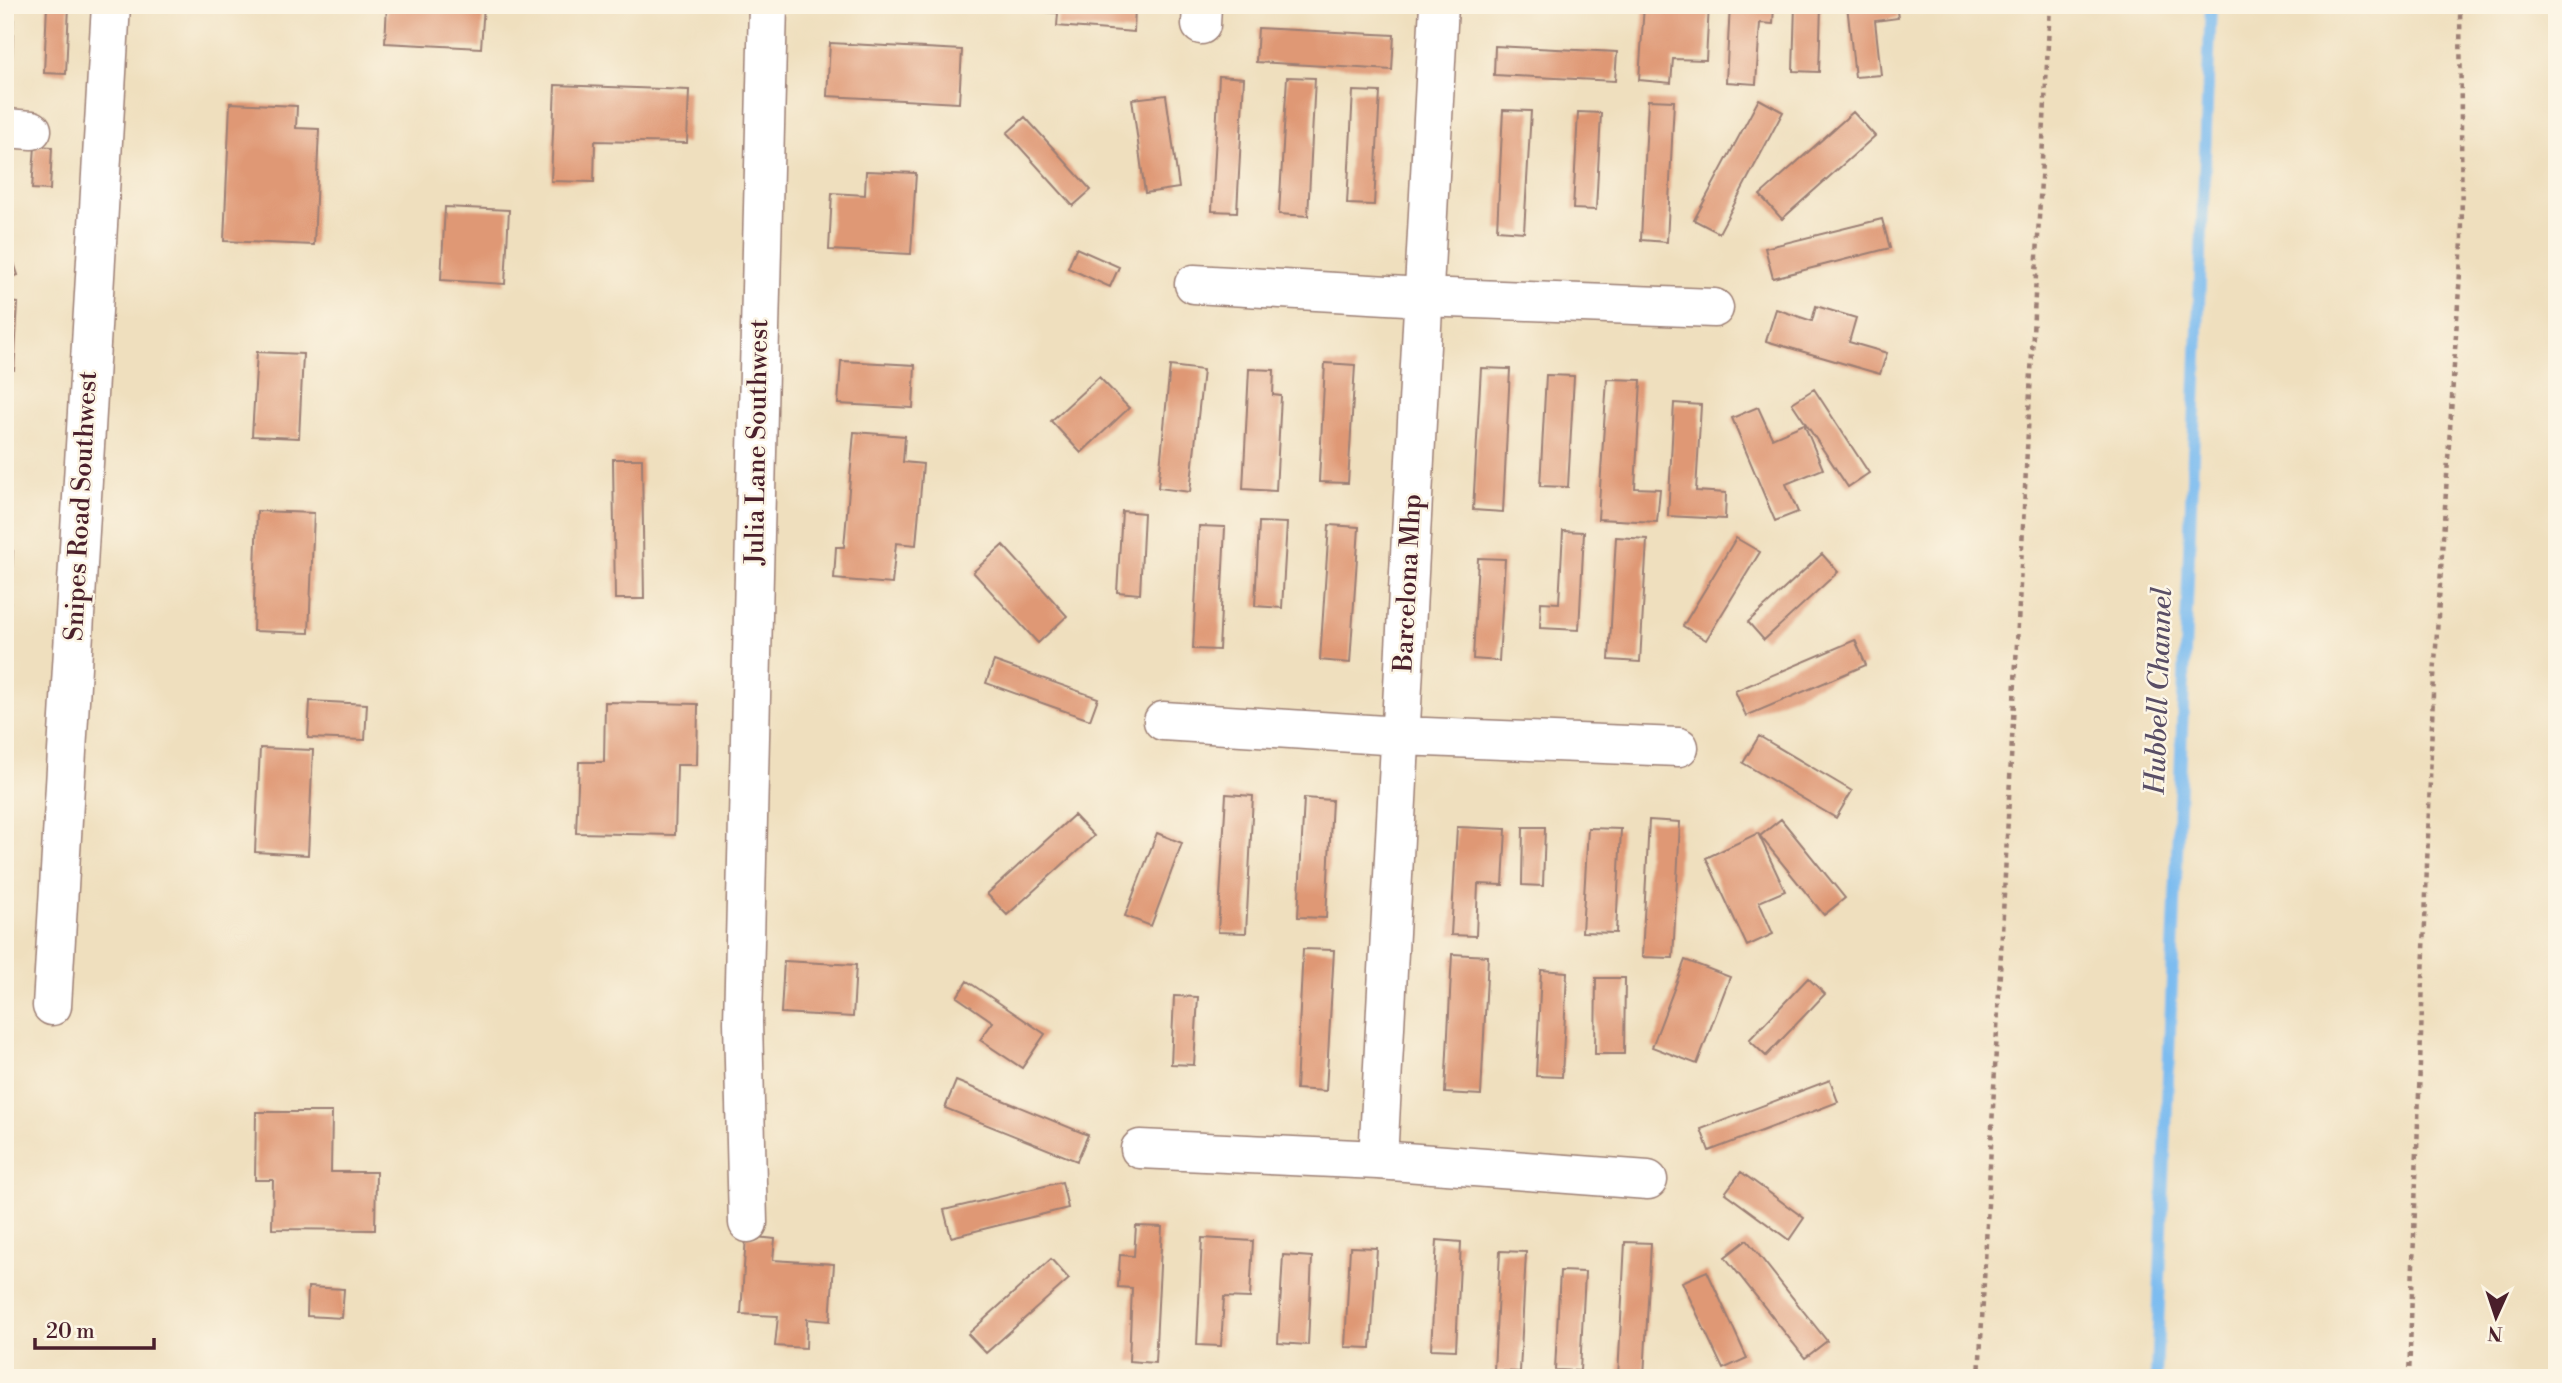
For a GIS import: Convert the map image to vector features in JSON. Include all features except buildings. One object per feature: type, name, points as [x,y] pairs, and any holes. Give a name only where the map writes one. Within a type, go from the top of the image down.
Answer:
[{"type":"street","name":"Snipes Road Southwest","points":[[52,1006],[111,5]]},
{"type":"street","name":"Julia Lane Southwest","points":[[748,1223],[743,1022],[768,5]]},
{"type":"street","name":"Barcelona Mhp","points":[[1378,1160],[1438,5]]},
{"type":"street","points":[[1194,284],[1423,297],[1714,308]]},
{"type":"street","points":[[1163,721],[1400,736],[1679,747]]},
{"type":"street","points":[[1140,1149],[1378,1160],[1648,1180]]},
{"type":"path","points":[[1979,1378],[2050,5]]},
{"type":"path","points":[[2409,1378],[2433,694],[2462,241],[2460,5]]},
{"type":"waterway","name":"Hubbell Channel","points":[[2156,1378],[2211,5]]}]
